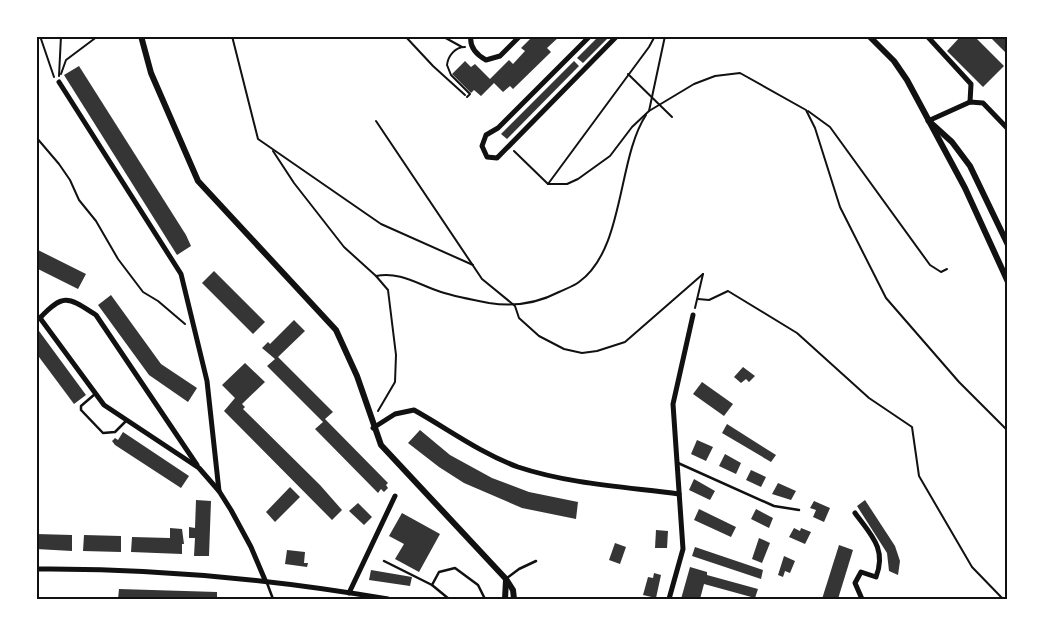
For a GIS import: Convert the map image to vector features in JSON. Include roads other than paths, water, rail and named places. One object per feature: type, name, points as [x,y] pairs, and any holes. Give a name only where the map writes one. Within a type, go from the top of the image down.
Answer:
[{"type":"street","points":[[141,36],[151,73],[198,181],[336,330],[357,376],[373,428],[381,445],[506,579],[513,590],[514,599]]},
{"type":"street","points":[[471,36],[470,41],[473,49],[486,60],[500,56],[520,36]]},
{"type":"street","points":[[590,36],[498,128],[486,135],[482,146],[487,157],[498,158],[617,36]]},
{"type":"street","points":[[869,36],[894,61],[907,80],[965,188],[1008,282]]},
{"type":"street","points":[[927,36],[971,84],[970,102]]},
{"type":"street","points":[[59,82],[181,274],[207,381],[219,492]]},
{"type":"street","points":[[928,121],[970,102],[983,104],[1008,129]]},
{"type":"street","points":[[928,121],[952,142],[970,166],[1008,245]]},
{"type":"street","points":[[199,468],[104,405],[38,317],[54,303],[72,300],[96,315],[199,468],[219,492],[252,547],[265,580]]},
{"type":"street","points":[[669,599],[683,549],[673,404],[693,315]]},
{"type":"street","points":[[373,428],[395,414],[414,410],[462,440],[516,466],[549,476],[679,494]]},
{"type":"street","points":[[349,593],[394,496]]},
{"type":"street","points":[[855,513],[880,551],[882,563],[876,576],[861,572],[855,583],[862,599]]},
{"type":"street","points":[[36,569],[93,568],[265,580],[388,599]]},
{"type":"street","points":[[505,599],[506,579]]},
{"type":"lane","points":[[96,394],[82,406],[81,410],[103,434],[115,432],[127,420]]},
{"type":"lane","points":[[677,462],[774,506],[799,510]]},
{"type":"lane","points":[[506,579],[519,569],[536,561]]},
{"type":"lane","points":[[384,562],[432,585],[449,599]]},
{"type":"lane","points":[[432,585],[439,572],[455,568],[478,585],[485,599]]},
{"type":"lane","points":[[265,580],[273,599]]}]
